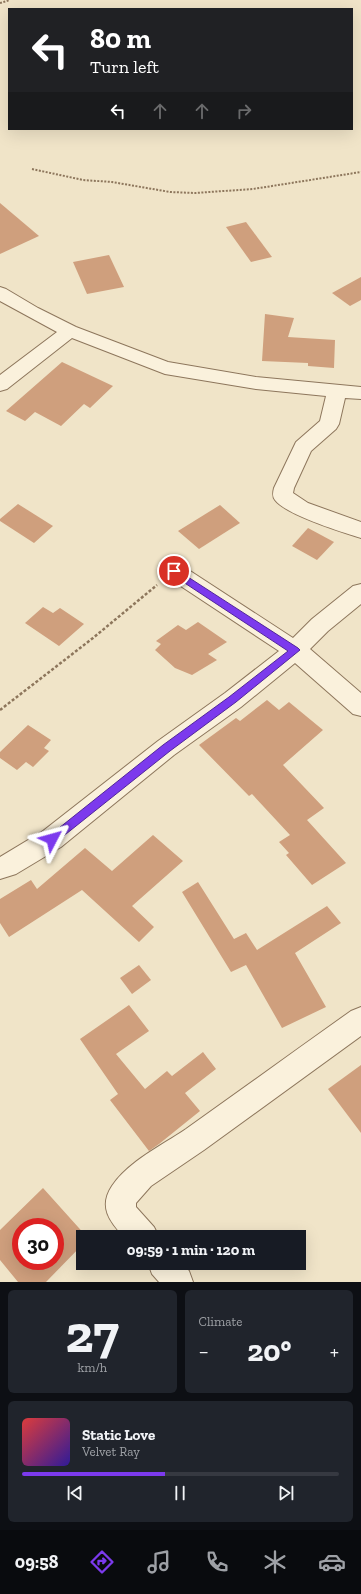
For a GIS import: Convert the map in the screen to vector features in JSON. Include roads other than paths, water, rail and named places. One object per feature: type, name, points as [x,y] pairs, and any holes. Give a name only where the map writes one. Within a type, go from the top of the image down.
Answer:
[{"type":"street","points":[[0,292],[32,312],[70,331],[165,368],[256,383],[361,393]]},
{"type":"street","points":[[0,385],[70,331]]},
{"type":"street","points":[[337,391],[328,424],[303,447],[284,488],[283,496],[301,508],[361,530]]},
{"type":"street","points":[[174,571],[295,650],[361,707]]},
{"type":"street","points":[[0,868],[7,866],[52,839],[166,748],[233,700],[295,650],[320,625],[361,592]]},
{"type":"street","points":[[138,1230],[121,1212],[122,1197],[141,1176],[194,1140],[361,1020]]},
{"type":"street","points":[[169,1270],[178,1282]]}]
